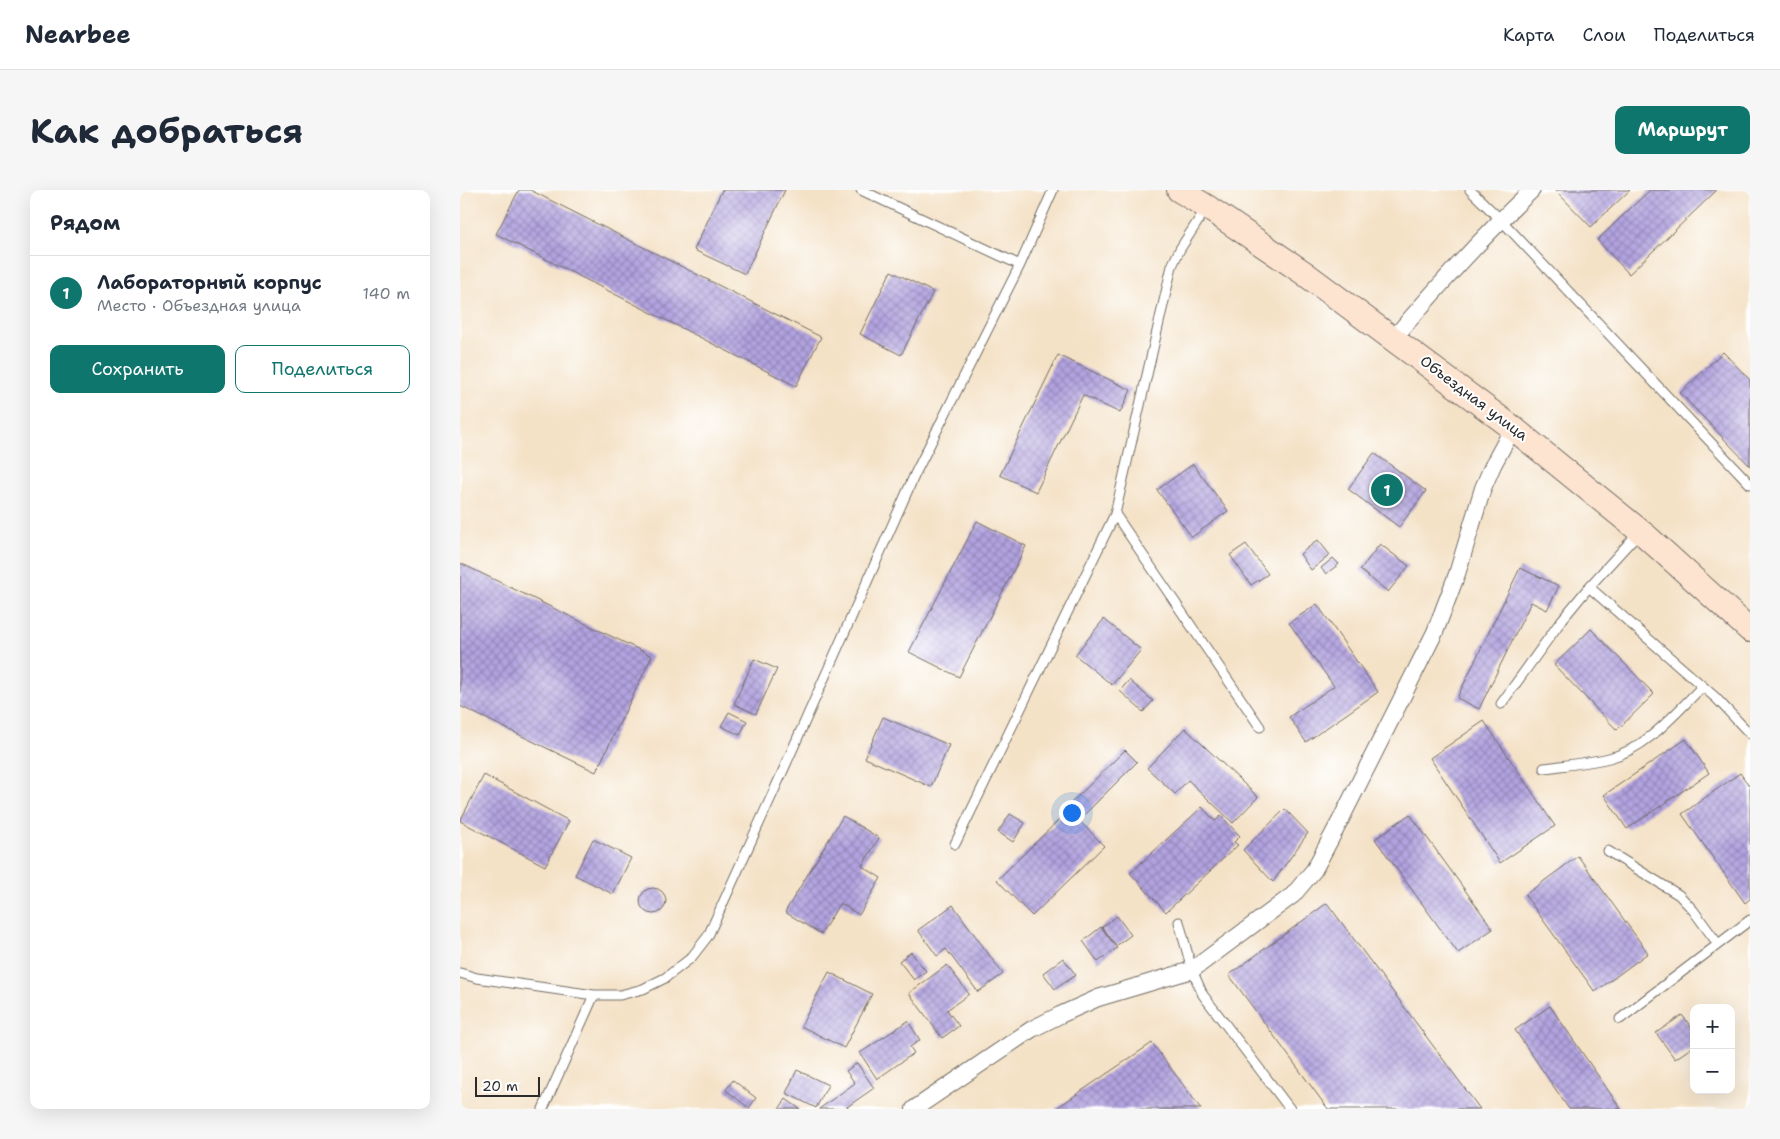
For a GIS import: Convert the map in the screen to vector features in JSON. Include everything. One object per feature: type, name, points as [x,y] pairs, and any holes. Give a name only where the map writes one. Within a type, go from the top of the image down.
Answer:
[{"type":"main road","name":"Объездная улица","points":[[1179,190],[1208,207],[1304,273],[1513,428],[1640,531],[1750,630]]},
{"type":"street","points":[[1394,338],[1454,269],[1532,190]]},
{"type":"street","points":[[914,1109],[1032,1029],[1060,1015],[1098,998],[1192,970],[1293,895],[1314,870],[1435,632],[1458,574],[1483,488],[1492,465],[1513,428]]},
{"type":"lane","points":[[861,190],[1020,265]]},
{"type":"lane","points":[[460,973],[476,978],[594,995],[620,995],[643,989],[665,978],[691,958],[708,936],[915,474],[1020,265],[1053,190]]},
{"type":"lane","points":[[1470,190],[1501,220],[1750,484]]},
{"type":"lane","points":[[955,844],[1115,514],[1172,266],[1180,249],[1208,207]]},
{"type":"lane","points":[[1115,514],[1260,727]]},
{"type":"lane","points":[[1500,704],[1561,621],[1640,531]]},
{"type":"lane","points":[[1589,587],[1702,686],[1750,734]]},
{"type":"lane","points":[[1544,768],[1610,758],[1631,749],[1648,738],[1702,686]]},
{"type":"lane","points":[[1608,851],[1679,895],[1693,910],[1718,944]]},
{"type":"lane","points":[[1620,1019],[1750,920]]},
{"type":"lane","points":[[1179,922],[1192,970],[1203,995],[1290,1109]]},
{"type":"lane","points":[[543,1109],[594,995]]},
{"type":"building","points":[[519,190],[530,190],[821,337],[796,386],[496,234]]},
{"type":"building","points":[[722,190],[785,190],[745,274],[694,250]]},
{"type":"building","points":[[1555,190],[1630,190],[1591,227]]},
{"type":"building","points":[[1650,190],[1717,190],[1629,274],[1597,240]]},
{"type":"building","points":[[891,271],[933,292],[901,355],[860,334]]},
{"type":"building","points":[[1723,352],[1750,380],[1750,466],[1680,393]]},
{"type":"building","points":[[1058,355],[1131,390],[1120,413],[1083,395],[1036,492],[1000,475]]},
{"type":"building","points":[[1374,453],[1426,491],[1399,527],[1348,489]]},
{"type":"building","points":[[1193,464],[1228,511],[1192,537],[1157,490]]},
{"type":"building","points":[[977,521],[1026,546],[959,677],[909,652]]},
{"type":"building","points":[[1318,540],[1330,555],[1311,570],[1300,554]]},
{"type":"building","points":[[1246,544],[1268,574],[1251,585],[1230,555]]},
{"type":"building","points":[[1380,544],[1409,566],[1388,592],[1360,570]]},
{"type":"building","points":[[1333,558],[1339,564],[1326,574],[1321,568]]},
{"type":"building","points":[[460,563],[652,656],[596,772],[460,706]]},
{"type":"building","points":[[1520,568],[1559,586],[1547,610],[1531,602],[1479,709],[1457,698]]},
{"type":"building","points":[[1317,604],[1378,692],[1306,742],[1289,717],[1334,686],[1289,623]]},
{"type":"building","points":[[1104,619],[1141,650],[1112,685],[1075,655]]},
{"type":"building","points":[[1591,629],[1654,694],[1617,730],[1554,665]]},
{"type":"building","points":[[754,659],[777,669],[756,714],[734,704]]},
{"type":"building","points":[[1129,680],[1153,701],[1143,712],[1120,691]]},
{"type":"building","points":[[729,712],[747,721],[740,735],[721,726]]},
{"type":"building","points":[[883,717],[949,745],[931,787],[865,758]]},
{"type":"building","points":[[1484,721],[1555,826],[1500,863],[1430,758]]},
{"type":"building","points":[[1185,728],[1258,797],[1233,823],[1188,780],[1175,794],[1147,768]]},
{"type":"building","points":[[1686,739],[1709,773],[1627,829],[1604,795]]},
{"type":"building","points":[[1125,750],[1137,762],[1083,816],[1071,803]]},
{"type":"building","points":[[1740,773],[1750,787],[1750,899],[1745,903],[1682,814]]},
{"type":"building","points":[[484,775],[569,821],[545,866],[460,821]]},
{"type":"building","points":[[1202,807],[1215,821],[1221,816],[1240,836],[1234,842],[1238,845],[1166,912],[1130,873]]},
{"type":"building","points":[[1285,809],[1308,833],[1273,882],[1243,850]]},
{"type":"building","points":[[1069,810],[1104,846],[1032,916],[997,880]]},
{"type":"building","points":[[1010,814],[1025,823],[1013,842],[998,832]]},
{"type":"building","points":[[1410,814],[1493,929],[1458,953],[1375,839]]},
{"type":"building","points":[[843,816],[879,838],[862,866],[881,878],[859,915],[840,903],[821,934],[785,912]]},
{"type":"building","points":[[593,839],[631,858],[613,894],[575,875]]},
{"type":"building","points":[[1578,856],[1648,953],[1595,992],[1525,895]]},
{"type":"building","points":[[653,888],[662,892],[666,901],[662,910],[653,914],[644,910],[640,901],[644,892]]},
{"type":"building","points":[[1327,903],[1480,1109],[1328,1109],[1229,975]]},
{"type":"building","points":[[953,905],[1003,974],[978,992],[946,949],[937,956],[918,930]]},
{"type":"building","points":[[1117,916],[1131,935],[1116,946],[1102,927]]},
{"type":"building","points":[[1101,927],[1117,948],[1098,962],[1083,941]]},
{"type":"building","points":[[911,952],[926,971],[914,980],[899,961]]},
{"type":"building","points":[[1063,958],[1076,975],[1055,989],[1043,973]]},
{"type":"building","points":[[947,965],[969,994],[947,1010],[959,1026],[942,1038],[909,993]]},
{"type":"building","points":[[829,972],[872,994],[844,1048],[801,1026]]},
{"type":"building","points":[[1550,1006],[1621,1109],[1569,1109],[1515,1030]]},
{"type":"building","points":[[1682,1015],[1690,1026],[1690,1049],[1675,1059],[1656,1033]]},
{"type":"building","points":[[908,1021],[920,1040],[910,1047],[914,1053],[877,1079],[860,1053]]},
{"type":"building","points":[[1152,1043],[1201,1109],[1055,1109]]},
{"type":"building","points":[[857,1063],[874,1088],[844,1109],[819,1109],[855,1083],[846,1071]]},
{"type":"building","points":[[797,1070],[828,1085],[816,1108],[786,1093]]},
{"type":"building","points":[[733,1080],[756,1098],[749,1108],[726,1090]]},
{"type":"building","points":[[786,1099],[800,1109],[779,1109]]},
{"type":"place","name":"Лабораторный корпус","points":[[1387,490]]}]
